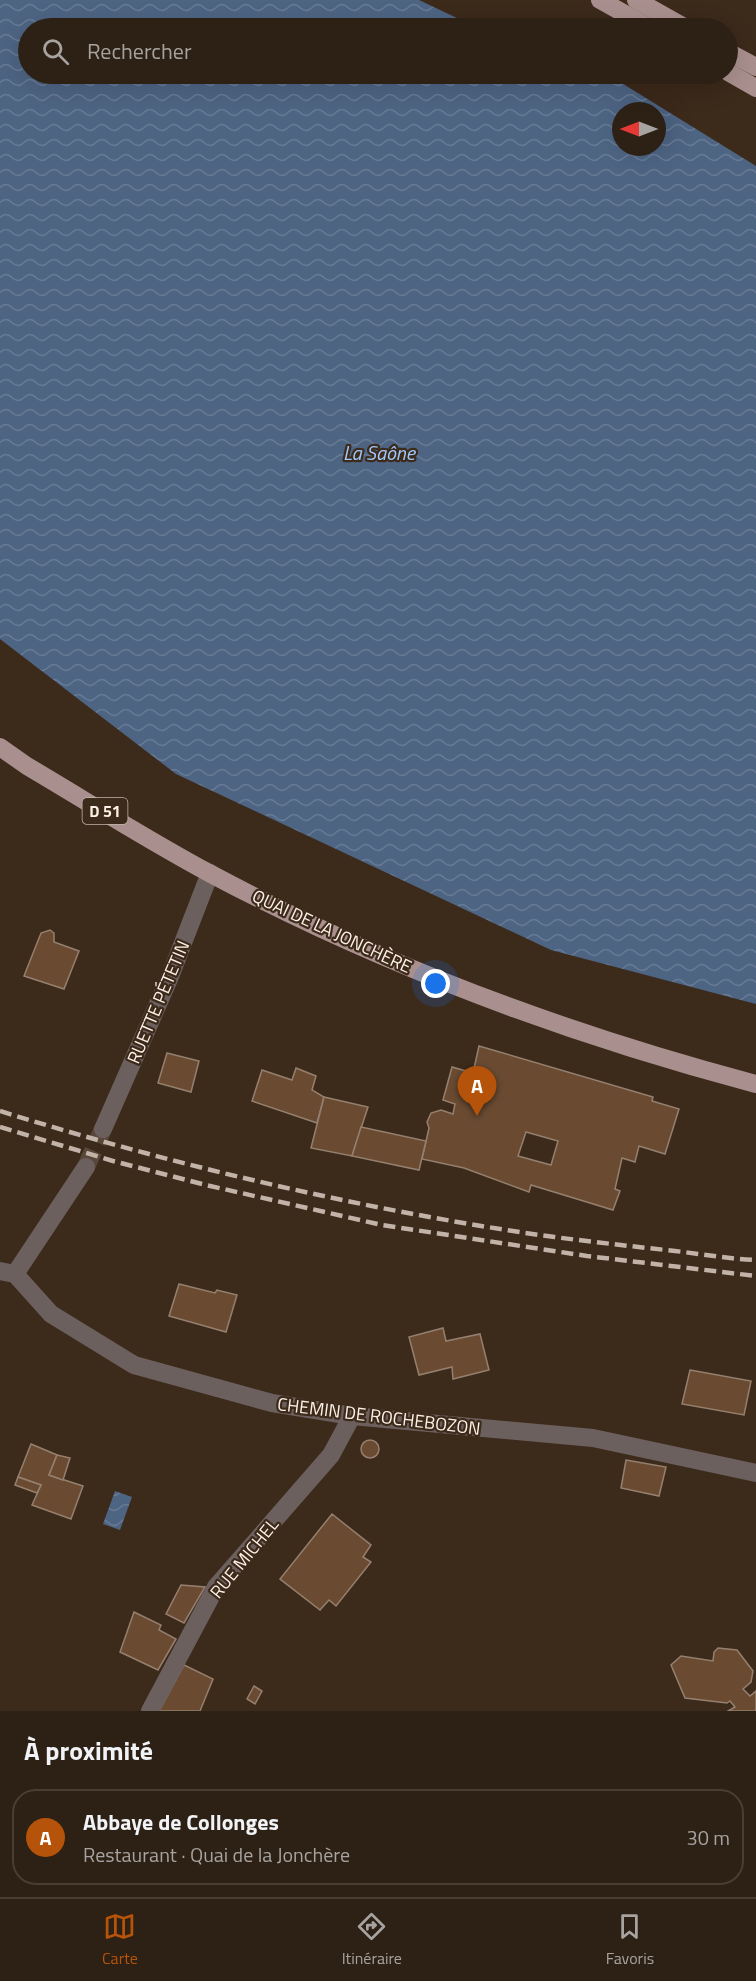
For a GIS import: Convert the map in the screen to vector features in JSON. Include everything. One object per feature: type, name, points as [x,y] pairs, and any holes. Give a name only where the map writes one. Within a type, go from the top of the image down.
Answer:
[{"type":"main road","points":[[600,0],[632,18]]},
{"type":"main road","points":[[636,0],[668,18]]},
{"type":"main road","points":[[738,57],[756,67]]},
{"type":"main road","points":[[738,78],[756,88]]},
{"type":"main road","name":"QUAI DE LA JONCHÈRE","points":[[0,747],[27,766],[210,873],[398,963],[501,1005],[614,1044],[756,1084]]},
{"type":"street","name":"RUETTE PÉTETIN","points":[[103,1129],[169,979],[210,873]]},
{"type":"street","points":[[8,1272],[86,1167]]},
{"type":"street","name":"CHEMIN DE ROCHEBOZON","points":[[8,1272],[51,1314],[134,1365],[272,1403],[352,1416],[593,1438],[756,1473]]},
{"type":"street","name":"RUE MICHEL","points":[[150,1711],[216,1587],[331,1455],[352,1416]]},
{"type":"water","name":"La Saône","points":[[0,0],[419,0],[457,18],[18,18],[18,84],[623,84],[652,102],[612,102],[612,156],[666,156],[666,110],[756,166],[756,1004],[551,950],[176,774],[0,639]]},
{"type":"water","points":[[115,1491],[132,1497],[120,1530],[103,1524]]},
{"type":"building","points":[[50,930],[54,933],[54,942],[79,951],[64,989],[24,976],[41,933]]},
{"type":"building","points":[[479,1046],[653,1097],[652,1101],[679,1109],[665,1154],[639,1146],[635,1162],[622,1158],[615,1189],[620,1191],[613,1210],[531,1185],[529,1192],[464,1168],[422,1159],[429,1128],[427,1122],[431,1113],[441,1110],[453,1114],[455,1104],[443,1100],[452,1067],[473,1073]],"holes":[[[526,1132],[558,1141],[551,1165],[518,1156]]]},
{"type":"building","points":[[167,1053],[199,1061],[191,1092],[158,1083]]},
{"type":"building","points":[[296,1068],[316,1076],[312,1090],[324,1097],[317,1123],[252,1101],[262,1070],[292,1080]]},
{"type":"building","points":[[324,1097],[368,1107],[352,1156],[311,1148]]},
{"type":"building","points":[[361,1127],[426,1141],[419,1170],[352,1156]]},
{"type":"building","points":[[179,1284],[215,1293],[217,1290],[237,1295],[226,1332],[169,1316]]},
{"type":"building","points":[[443,1328],[446,1341],[480,1334],[489,1370],[453,1379],[452,1367],[419,1375],[409,1337]]},
{"type":"building","points":[[690,1370],[751,1381],[744,1415],[682,1404]]},
{"type":"building","points":[[370,1440],[376,1443],[379,1449],[376,1455],[370,1458],[364,1455],[361,1449],[364,1443]]},
{"type":"building","points":[[31,1444],[57,1455],[49,1475],[83,1486],[71,1519],[32,1505],[41,1485],[18,1477]]},
{"type":"building","points":[[57,1455],[70,1458],[63,1480],[49,1475]]},
{"type":"building","points":[[626,1460],[666,1467],[659,1496],[621,1488]]},
{"type":"building","points":[[18,1477],[41,1485],[37,1493],[15,1485]]},
{"type":"building","points":[[332,1514],[371,1545],[363,1557],[371,1562],[336,1606],[329,1600],[320,1610],[280,1579]]},
{"type":"building","points":[[181,1585],[205,1587],[184,1623],[166,1614]]},
{"type":"building","points":[[134,1612],[161,1625],[159,1630],[176,1639],[158,1670],[120,1652]]},
{"type":"building","points":[[718,1648],[737,1650],[753,1671],[751,1682],[743,1689],[750,1696],[756,1691],[756,1711],[728,1711],[735,1707],[730,1701],[727,1703],[685,1698],[671,1665],[681,1656],[713,1661],[714,1652]]},
{"type":"building","points":[[184,1665],[213,1679],[200,1711],[159,1711]]},
{"type":"building","points":[[254,1686],[262,1691],[255,1704],[247,1699]]},
{"type":"tunnel","points":[[86,1167],[103,1129]]},
{"type":"railway","points":[[0,1111],[200,1167],[402,1212],[539,1235],[756,1260]]},
{"type":"railway","points":[[0,1127],[113,1161],[206,1185],[382,1225],[587,1256],[756,1276]]},
{"type":"place","name":"Abbaye de Collonges","points":[[477,1116]]}]
